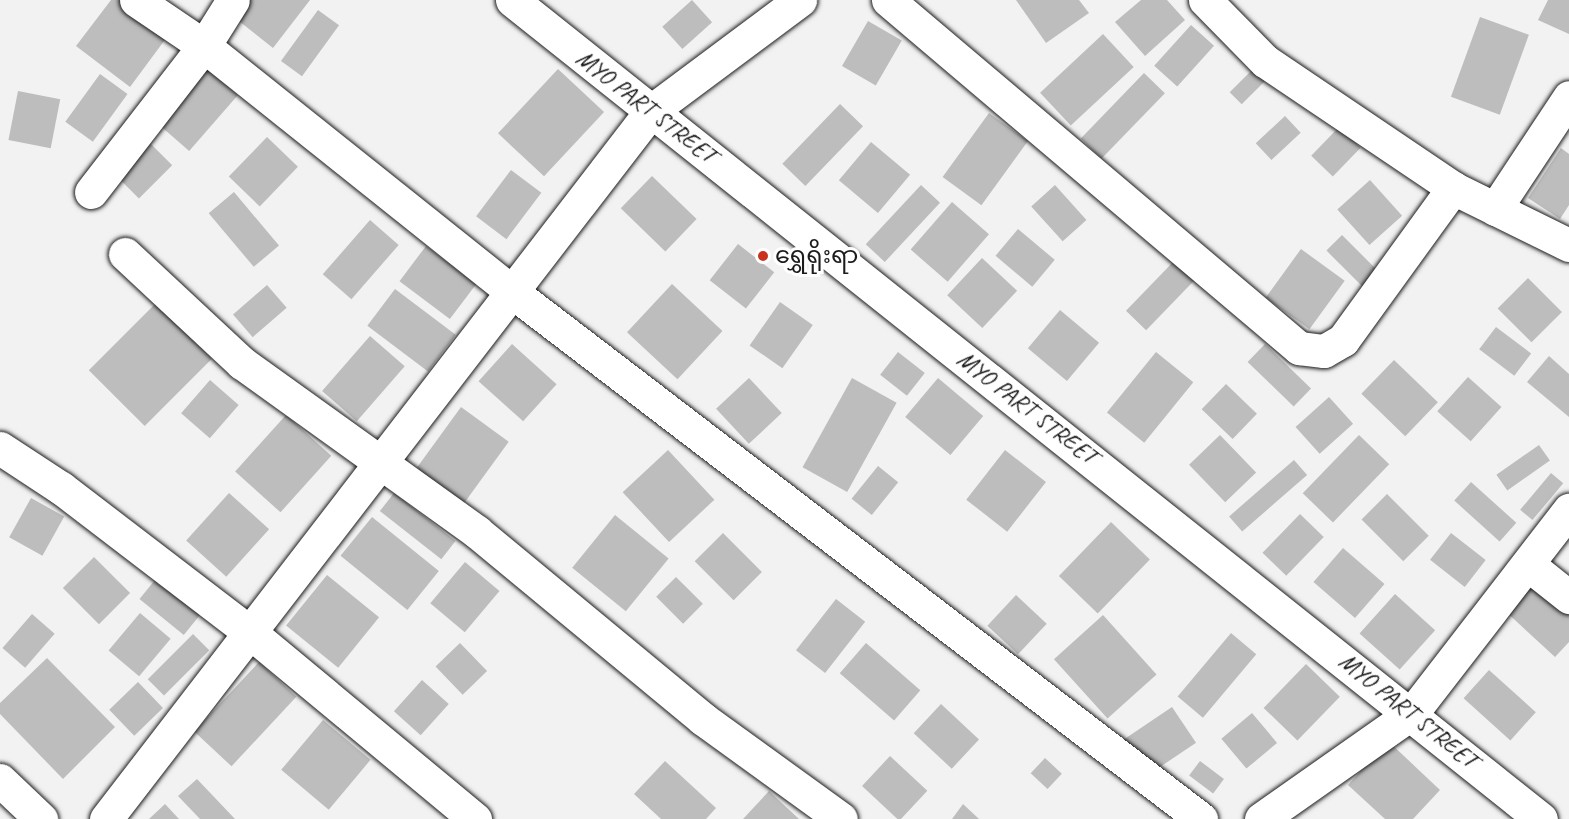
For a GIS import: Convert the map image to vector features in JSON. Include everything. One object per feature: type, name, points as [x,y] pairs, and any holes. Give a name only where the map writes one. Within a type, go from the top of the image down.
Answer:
[{"type":"street","points":[[136,0],[204,46],[511,291],[1201,819]]},
{"type":"street","points":[[92,192],[204,46],[233,0]]},
{"type":"street","name":"MYO PART STREET","points":[[512,0],[1412,713],[1541,819]]},
{"type":"street","points":[[106,819],[252,634],[511,291],[651,111],[800,0]]},
{"type":"street","points":[[888,0],[1299,348],[1324,351],[1343,340],[1453,188]]},
{"type":"street","points":[[1205,0],[1265,61],[1453,188],[1569,245]]},
{"type":"street","points":[[1496,209],[1569,97]]},
{"type":"street","points":[[126,254],[242,363],[379,466],[477,532],[703,719],[841,819]]},
{"type":"street","points":[[0,448],[61,488],[252,634],[475,819]]},
{"type":"street","points":[[1261,819],[1412,713],[1530,566],[1569,510]]},
{"type":"street","points":[[1530,566],[1569,597]]},
{"type":"street","points":[[0,780],[41,819]]},
{"type":"building","points":[[111,0],[119,0],[167,37],[130,87],[76,46]]},
{"type":"building","points":[[241,0],[310,0],[273,48],[230,14]]},
{"type":"building","points":[[692,0],[712,22],[682,49],[662,27]]},
{"type":"building","points":[[1016,0],[1079,0],[1089,13],[1046,43]]},
{"type":"building","points":[[1141,0],[1167,0],[1185,20],[1145,56],[1115,22]]},
{"type":"building","points":[[1548,0],[1569,0],[1569,34],[1538,20]]},
{"type":"building","points":[[318,10],[339,25],[302,76],[281,61]]},
{"type":"building","points":[[1480,17],[1529,35],[1500,115],[1451,97]]},
{"type":"building","points":[[868,21],[902,40],[876,86],[842,66]]},
{"type":"building","points":[[1191,25],[1214,46],[1177,87],[1154,66]]},
{"type":"building","points":[[1103,34],[1134,67],[1071,126],[1040,93]]},
{"type":"building","points":[[203,65],[238,95],[189,151],[154,121]]},
{"type":"building","points":[[558,69],[604,112],[544,176],[498,133]]},
{"type":"building","points":[[1253,69],[1265,81],[1242,104],[1230,92]]},
{"type":"building","points":[[1144,73],[1165,93],[1102,159],[1081,138]]},
{"type":"building","points":[[100,74],[128,94],[93,142],[65,122]]},
{"type":"building","points":[[18,91],[60,99],[51,148],[8,140]]},
{"type":"building","points":[[840,104],[863,126],[805,186],[782,164]]},
{"type":"building","points":[[989,113],[1028,141],[981,205],[943,177]]},
{"type":"building","points":[[1285,116],[1301,133],[1271,160],[1256,143]]},
{"type":"building","points":[[1339,127],[1361,148],[1333,177],[1311,156]]},
{"type":"building","points":[[267,137],[298,167],[260,206],[229,177]]},
{"type":"building","points":[[146,139],[172,165],[139,198],[113,172]]},
{"type":"building","points":[[871,142],[910,175],[878,213],[839,180]]},
{"type":"building","points":[[1561,148],[1569,154],[1569,205],[1560,219],[1528,198]]},
{"type":"building","points":[[511,170],[541,193],[506,239],[476,216]]},
{"type":"building","points":[[652,176],[697,219],[665,251],[621,208]]},
{"type":"building","points":[[1370,180],[1402,216],[1369,245],[1337,209]]},
{"type":"building","points":[[921,185],[940,203],[885,262],[866,244]]},
{"type":"building","points":[[1055,185],[1086,220],[1063,241],[1031,206]]},
{"type":"building","points":[[234,192],[279,246],[254,267],[209,213]]},
{"type":"building","points":[[952,202],[989,234],[948,282],[911,250]]},
{"type":"building","points":[[370,220],[399,245],[351,299],[323,274]]},
{"type":"building","points":[[1018,229],[1055,260],[1032,287],[996,256]]},
{"type":"building","points":[[1342,235],[1379,272],[1363,287],[1326,251]]},
{"type":"building","points":[[738,244],[774,272],[746,309],[710,280]]},
{"type":"building","points":[[426,246],[476,284],[450,319],[400,281]]},
{"type":"building","points":[[1301,249],[1345,281],[1309,329],[1266,298]]},
{"type":"building","points":[[982,258],[1017,291],[982,328],[947,295]]},
{"type":"building","points":[[1176,259],[1196,278],[1146,330],[1126,311]]},
{"type":"building","points":[[1528,278],[1562,312],[1532,342],[1498,308]]},
{"type":"building","points":[[672,284],[722,331],[677,379],[627,332]]},
{"type":"building","points":[[267,285],[287,308],[253,337],[233,315]]},
{"type":"building","points":[[395,289],[456,335],[428,371],[367,326]]},
{"type":"building","points":[[780,302],[813,325],[782,368],[750,345]]},
{"type":"building","points":[[156,303],[212,359],[145,426],[89,370]]},
{"type":"building","points":[[1060,310],[1099,343],[1067,381],[1028,348]]},
{"type":"building","points":[[1496,327],[1531,353],[1514,376],[1479,349]]},
{"type":"building","points":[[370,336],[405,366],[357,421],[322,391]]},
{"type":"building","points":[[512,344],[557,384],[523,421],[479,381]]},
{"type":"building","points":[[1265,344],[1311,388],[1294,406],[1248,362]]},
{"type":"building","points":[[898,352],[925,373],[907,396],[880,375]]},
{"type":"building","points":[[1156,352],[1193,382],[1144,443],[1107,413]]},
{"type":"building","points":[[1549,356],[1569,374],[1569,417],[1527,382]]},
{"type":"building","points":[[1394,360],[1438,402],[1405,436],[1361,394]]},
{"type":"building","points":[[1468,377],[1501,407],[1471,441],[1437,411]]},
{"type":"building","points":[[749,378],[782,413],[749,444],[716,409]]},
{"type":"building","points":[[852,378],[897,403],[847,492],[803,467]]},
{"type":"building","points":[[938,378],[983,416],[950,455],[905,417]]},
{"type":"building","points":[[210,380],[239,405],[210,438],[181,413]]},
{"type":"building","points":[[1226,384],[1257,414],[1233,439],[1202,409]]},
{"type":"building","points":[[1329,397],[1353,424],[1320,454],[1296,427]]},
{"type":"building","points":[[461,407],[509,442],[463,504],[416,469]]},
{"type":"building","points":[[286,415],[331,456],[280,512],[235,471]]},
{"type":"building","points":[[1220,435],[1256,472],[1225,502],[1189,465]]},
{"type":"building","points":[[1359,435],[1389,464],[1333,522],[1303,493]]},
{"type":"building","points":[[1539,445],[1550,461],[1507,490],[1496,475]]},
{"type":"building","points":[[668,450],[714,500],[669,542],[623,492]]},
{"type":"building","points":[[1005,450],[1046,482],[1007,532],[966,500]]},
{"type":"building","points":[[1294,460],[1307,475],[1242,532],[1229,516]]},
{"type":"building","points":[[878,466],[898,482],[872,515],[852,499]]},
{"type":"building","points":[[1551,473],[1563,483],[1532,520],[1520,510]]},
{"type":"building","points":[[1471,482],[1516,523],[1500,541],[1454,501]]},
{"type":"building","points":[[229,493],[269,529],[226,577],[186,541]]},
{"type":"building","points":[[394,493],[455,541],[441,559],[380,511]]},
{"type":"building","points":[[1387,494],[1429,536],[1403,561],[1362,519]]},
{"type":"building","points":[[31,498],[64,516],[42,556],[9,537]]},
{"type":"building","points":[[1300,514],[1324,537],[1286,576],[1262,553]]},
{"type":"building","points":[[615,515],[669,558],[626,611],[572,568]]},
{"type":"building","points":[[372,517],[439,571],[407,610],[341,556]]},
{"type":"building","points":[[1111,522],[1150,560],[1098,613],[1059,576]]},
{"type":"building","points":[[723,533],[762,572],[734,600],[695,561]]},
{"type":"building","points":[[1451,533],[1486,560],[1465,587],[1430,560]]},
{"type":"building","points":[[1343,548],[1385,584],[1355,618],[1313,582]]},
{"type":"building","points":[[94,557],[130,593],[99,624],[63,588]]},
{"type":"building","points":[[465,562],[499,591],[465,632],[430,603]]},
{"type":"building","points":[[159,575],[203,611],[184,635],[139,599]]},
{"type":"building","points":[[327,575],[379,617],[338,668],[286,626]]},
{"type":"building","points":[[676,577],[703,604],[683,624],[656,597]]},
{"type":"building","points":[[1534,578],[1569,611],[1569,642],[1555,657],[1504,610]]},
{"type":"building","points":[[1395,594],[1435,630],[1400,670],[1360,633]]},
{"type":"building","points":[[1016,595],[1047,624],[1018,654],[987,626]]},
{"type":"building","points":[[836,599],[865,622],[825,673],[796,650]]},
{"type":"building","points":[[140,613],[171,639],[139,676],[109,651]]},
{"type":"building","points":[[32,614],[55,634],[25,668],[2,648]]},
{"type":"building","points":[[1103,615],[1157,674],[1107,719],[1054,659]]},
{"type":"building","points":[[1231,633],[1256,654],[1203,718],[1178,697]]},
{"type":"building","points":[[193,634],[209,650],[164,696],[148,679]]},
{"type":"building","points":[[460,643],[487,671],[463,695],[436,667]]},
{"type":"building","points":[[866,643],[920,690],[894,720],[840,673]]},
{"type":"building","points":[[47,658],[115,727],[63,779],[0,714],[0,703]]},
{"type":"building","points":[[259,662],[296,697],[232,766],[194,731]]},
{"type":"building","points":[[1306,664],[1340,697],[1297,741],[1264,708]]},
{"type":"building","points":[[1489,670],[1536,712],[1510,740],[1464,698]]},
{"type":"building","points":[[422,680],[449,704],[421,735],[394,711]]},
{"type":"building","points":[[138,682],[163,708],[134,736],[109,710]]},
{"type":"building","points":[[941,704],[979,739],[952,769],[914,733]]},
{"type":"building","points":[[1172,707],[1196,743],[1147,776],[1123,740]]},
{"type":"building","points":[[1252,713],[1277,743],[1246,769],[1221,739]]},
{"type":"building","points":[[323,720],[370,760],[329,810],[281,770]]},
{"type":"building","points":[[1388,741],[1440,790],[1413,819],[1385,819],[1348,785]]},
{"type":"building","points":[[890,756],[927,791],[901,819],[897,819],[862,786]]},
{"type":"building","points":[[1045,758],[1062,774],[1047,789],[1031,773]]},
{"type":"building","points":[[665,761],[716,808],[706,819],[661,819],[634,794]]},
{"type":"building","points":[[1200,761],[1224,779],[1213,793],[1189,775]]},
{"type":"building","points":[[197,779],[235,819],[200,819],[178,796]]},
{"type":"building","points":[[769,791],[799,819],[743,819]]},
{"type":"building","points":[[165,804],[179,819],[149,819]]},
{"type":"building","points":[[963,804],[979,819],[952,819]]},
{"type":"place","name":"ရွှေရိုးရာ","points":[[763,256]]}]
